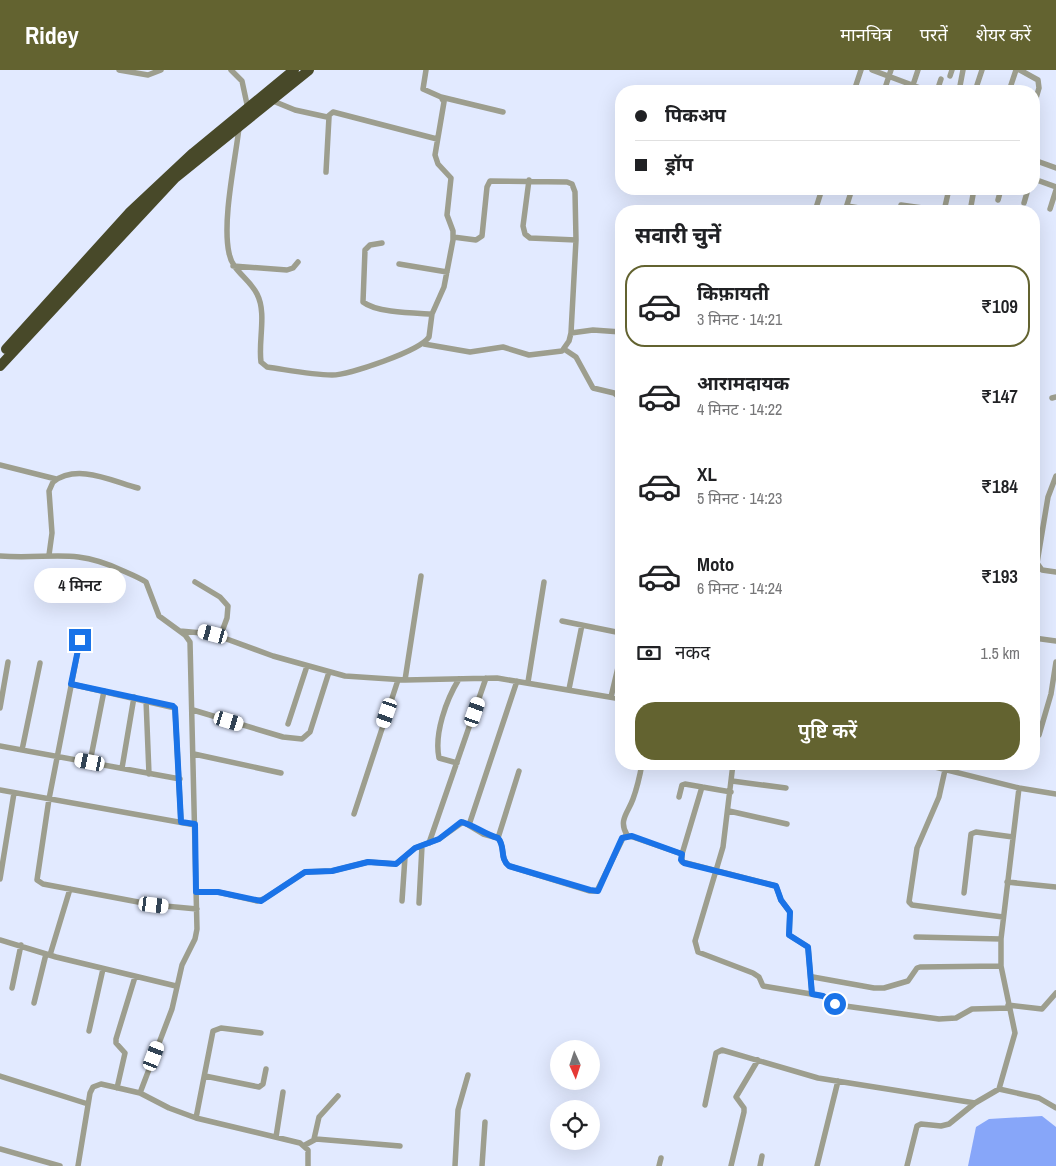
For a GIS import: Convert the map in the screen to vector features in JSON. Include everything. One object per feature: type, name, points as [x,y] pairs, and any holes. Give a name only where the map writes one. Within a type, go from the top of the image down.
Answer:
[{"type":"highway","points":[[0,356],[129,213],[193,153],[248,110],[294,70]]},
{"type":"highway","points":[[0,366],[175,178],[273,101],[309,70]]},
{"type":"street","points":[[119,70],[148,75],[161,70]]},
{"type":"street","points":[[232,70],[240,73],[248,110]]},
{"type":"street","points":[[426,70],[423,89],[441,97],[504,112]]},
{"type":"street","points":[[856,85],[861,70]]},
{"type":"street","points":[[872,70],[904,85]]},
{"type":"street","points":[[886,85],[891,70]]},
{"type":"street","points":[[913,85],[918,70]]},
{"type":"street","points":[[960,85],[963,70]]},
{"type":"street","points":[[977,85],[982,70]]},
{"type":"street","points":[[1011,85],[1016,70]]},
{"type":"street","points":[[1020,70],[1038,80],[1039,85]]},
{"type":"street","points":[[939,85],[941,79]]},
{"type":"street","points":[[239,128],[228,227],[228,248],[233,266],[254,289],[259,300],[261,362],[267,367],[337,375],[385,361],[424,344],[429,337],[432,314],[442,294],[453,237],[453,230],[447,220],[451,178],[436,160],[437,139],[444,106],[441,97]]},
{"type":"street","points":[[273,101],[295,110],[329,117]]},
{"type":"street","points":[[326,172],[329,117],[333,112],[437,139]]},
{"type":"street","points":[[1040,162],[1056,168]]},
{"type":"street","points":[[529,180],[523,226],[525,234],[530,238],[576,240]]},
{"type":"street","points":[[424,344],[470,352],[506,348],[529,355],[549,354],[564,349],[571,333],[576,240],[575,192],[572,184],[560,181],[490,181],[487,186],[482,236],[476,240],[453,237]]},
{"type":"street","points":[[1040,181],[1056,188],[1050,208]]},
{"type":"street","points":[[998,200],[999,195]]},
{"type":"street","points":[[1024,203],[1026,195]]},
{"type":"street","points":[[382,243],[370,245],[365,250],[363,302],[371,306],[390,310],[432,314]]},
{"type":"street","points":[[233,266],[287,270],[293,268],[298,262]]},
{"type":"street","points":[[399,264],[447,272]]},
{"type":"street","points":[[571,333],[593,330],[615,332]]},
{"type":"street","points":[[564,349],[576,357],[590,386],[615,394]]},
{"type":"street","points":[[0,465],[56,479],[76,474],[88,474],[138,488]]},
{"type":"street","points":[[1040,543],[1048,497],[1056,476]]},
{"type":"street","points":[[49,555],[52,533],[49,491],[50,485],[56,479]]},
{"type":"street","points":[[0,556],[74,555],[94,559],[144,581],[156,604],[159,616],[180,630],[188,638],[193,710],[196,934],[182,965],[172,1009],[140,1093]]},
{"type":"street","points":[[1040,569],[1056,572]]},
{"type":"street","points":[[354,814],[402,680],[421,576]]},
{"type":"street","points":[[195,582],[220,597],[228,606],[227,618],[220,637]]},
{"type":"street","points":[[528,682],[544,582]]},
{"type":"street","points":[[562,621],[615,632]]},
{"type":"street","points":[[569,689],[582,625]]},
{"type":"street","points":[[180,630],[204,632],[307,666],[362,678],[402,680],[486,678],[528,682],[615,698]]},
{"type":"street","points":[[1040,639],[1056,642]]},
{"type":"street","points":[[80,640],[49,799],[37,880],[43,884],[154,905],[197,910]]},
{"type":"street","points":[[0,708],[8,662]]},
{"type":"street","points":[[1040,732],[1051,694],[1056,662]]},
{"type":"street","points":[[22,750],[40,663]]},
{"type":"street","points":[[288,724],[307,666]]},
{"type":"street","points":[[193,710],[283,737],[302,739],[310,732],[329,672]]},
{"type":"street","points":[[429,843],[486,678]]},
{"type":"street","points":[[457,763],[439,758],[439,735],[451,692],[459,679]]},
{"type":"street","points":[[469,825],[517,681]]},
{"type":"street","points":[[611,697],[615,681]]},
{"type":"street","points":[[71,684],[175,708],[181,822]]},
{"type":"street","points":[[90,762],[104,691]]},
{"type":"street","points":[[122,768],[134,697]]},
{"type":"street","points":[[146,700],[149,774]]},
{"type":"street","points":[[0,746],[180,779]]},
{"type":"street","points":[[194,754],[281,773]]},
{"type":"street","points":[[640,770],[633,800],[624,816],[624,830],[627,835],[682,854]]},
{"type":"street","points":[[733,770],[723,847],[695,940],[696,950],[754,973],[759,977],[762,986],[823,996],[844,1006],[940,1019],[956,1018],[972,1009],[1008,1007],[1042,1009],[1056,994]]},
{"type":"street","points":[[1003,917],[912,905],[910,902],[917,848],[939,797],[945,770],[1019,788],[1056,794]]},
{"type":"street","points":[[519,771],[498,838],[502,846],[503,858],[509,866],[594,891],[600,888],[622,838],[627,835]]},
{"type":"street","points":[[732,781],[786,788]]},
{"type":"street","points":[[679,797],[682,785],[685,784],[731,792]]},
{"type":"street","points":[[702,787],[681,860],[684,863],[776,886],[781,900],[790,912],[789,935],[808,947],[813,976],[812,994]]},
{"type":"street","points":[[999,1089],[1015,1033],[1008,1007],[1001,966],[1001,939],[1019,788]]},
{"type":"street","points":[[0,790],[195,824]]},
{"type":"street","points":[[0,879],[14,793]]},
{"type":"street","points":[[729,811],[787,824]]},
{"type":"street","points":[[196,892],[218,892],[261,901],[305,872],[332,871],[368,862],[392,864],[422,846],[439,839],[461,822],[483,834],[498,838]]},
{"type":"street","points":[[0,830],[8,832]]},
{"type":"street","points":[[964,893],[971,834],[976,832],[1013,837]]},
{"type":"street","points":[[418,903],[422,846]]},
{"type":"street","points":[[402,901],[405,857]]},
{"type":"street","points":[[1007,882],[1056,887]]},
{"type":"street","points":[[34,1003],[70,889]]},
{"type":"street","points":[[916,938],[1001,939]]},
{"type":"street","points":[[0,940],[103,969],[176,986]]},
{"type":"street","points":[[12,988],[21,945]]},
{"type":"street","points":[[813,976],[884,988],[908,981],[917,968],[920,967],[1001,966]]},
{"type":"street","points":[[89,1031],[103,969]]},
{"type":"street","points":[[117,1088],[125,1053],[116,1043],[116,1039],[136,976]]},
{"type":"street","points":[[196,1118],[214,1031],[216,1029],[261,1033]]},
{"type":"street","points":[[705,1105],[718,1051],[722,1050],[818,1078],[975,1103]]},
{"type":"street","points":[[731,1166],[744,1112],[744,1108],[736,1097],[758,1060]]},
{"type":"street","points":[[205,1076],[259,1087],[263,1084],[266,1069]]},
{"type":"street","points":[[455,1166],[458,1110],[468,1075]]},
{"type":"street","points":[[0,1076],[88,1104]]},
{"type":"street","points":[[817,1166],[838,1081]]},
{"type":"street","points":[[78,1166],[88,1104],[93,1087],[101,1084],[140,1093],[169,1108],[196,1118],[305,1145],[308,1150],[308,1166]]},
{"type":"street","points":[[907,1166],[917,1126],[922,1124],[941,1126],[949,1124],[975,1103],[999,1089],[1039,1098],[1056,1108]]},
{"type":"street","points":[[276,1137],[283,1092]]},
{"type":"street","points":[[314,1139],[319,1117],[338,1096]]},
{"type":"street","points":[[482,1166],[485,1122]]},
{"type":"street","points":[[305,1145],[314,1139],[400,1146]]},
{"type":"street","points":[[0,1149],[60,1166]]},
{"type":"street","points":[[760,1166],[762,1156]]},
{"type":"street","points":[[659,1166],[661,1158]]},
{"type":"water","points":[[1042,1116],[1056,1127],[1056,1166],[968,1166],[976,1127],[989,1119]]},
{"type":"route","points":[[80,640],[71,684],[173,706],[177,712],[181,822],[195,824],[196,892],[218,892],[248,900],[261,901],[296,876],[305,872],[332,871],[368,862],[396,864],[415,848],[439,839],[461,822],[483,834],[498,838],[502,846],[504,862],[509,866],[598,891],[622,838],[627,835],[682,854],[681,860],[684,863],[776,886],[781,900],[789,907],[789,935],[808,947],[813,976],[812,994],[823,996],[835,1004]]}]
